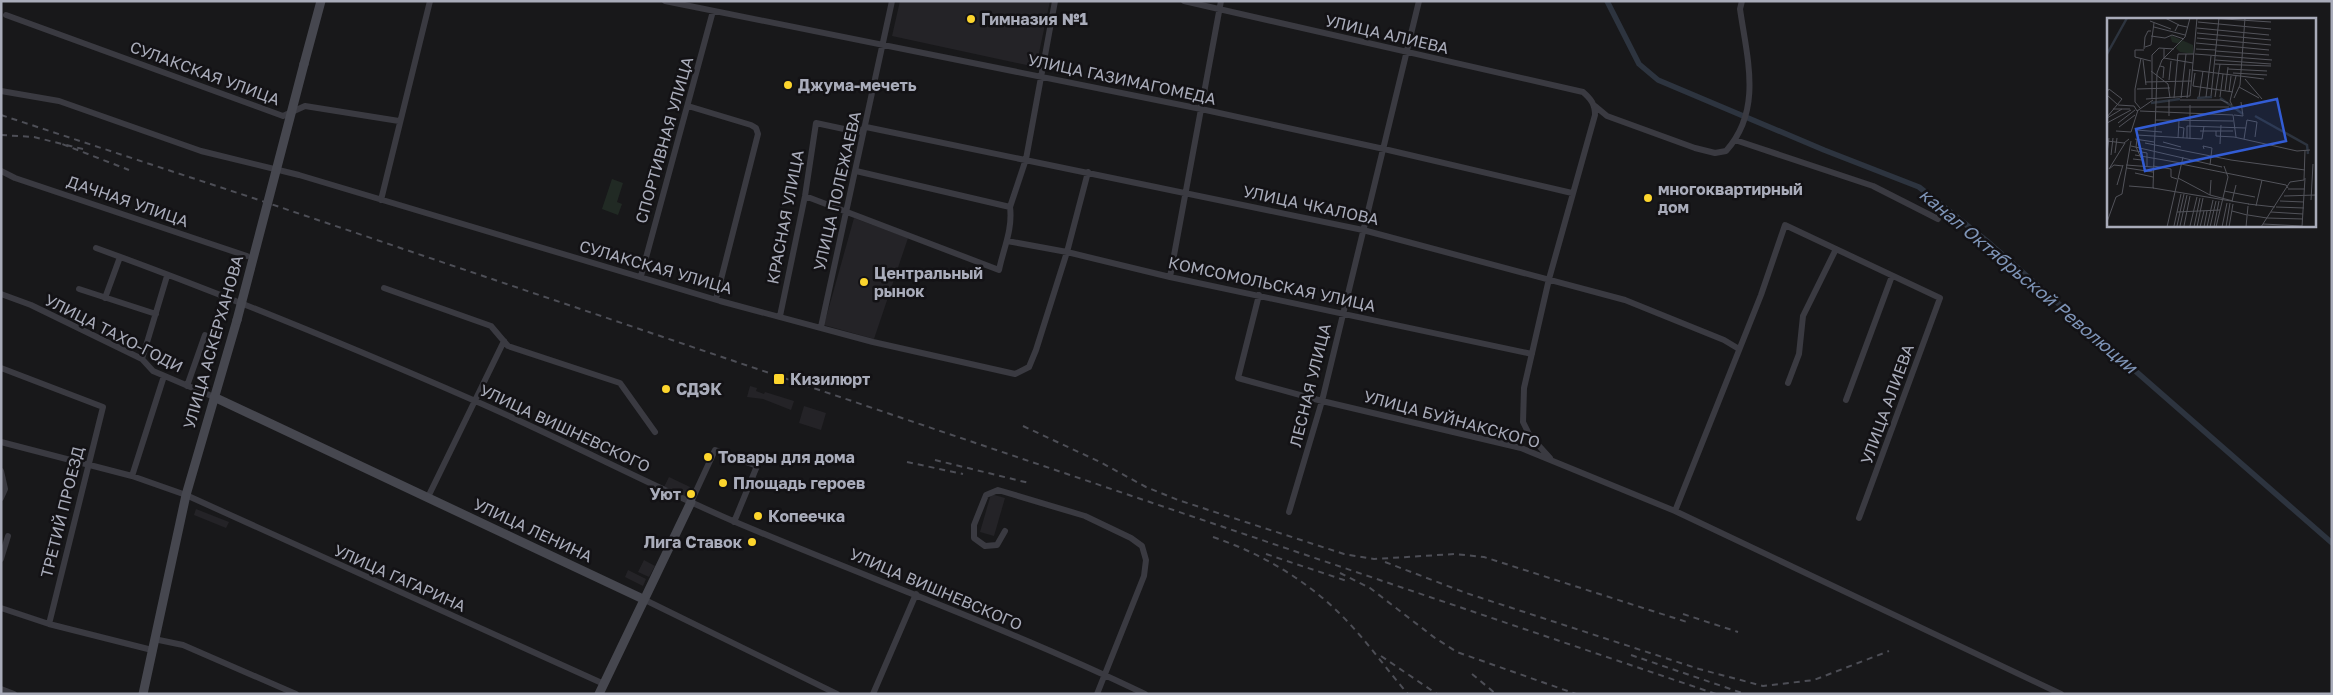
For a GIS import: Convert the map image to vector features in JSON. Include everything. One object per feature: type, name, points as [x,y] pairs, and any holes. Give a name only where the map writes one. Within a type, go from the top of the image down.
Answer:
[{"type":"street","name":"УЛИЦА АСКЕРХАНОВА","points":[[143,694],[186,495],[236,320],[321,1]]},
{"type":"street","points":[[381,200],[430,1]]},
{"type":"street","name":"УЛИЦА ГАЗИМАГОМЕДА","points":[[665,1],[1201,109],[1572,193]]},
{"type":"street","name":"УЛИЦА ПОЛЕЖАЕВА","points":[[821,327],[892,1]]},
{"type":"street","points":[[805,196],[999,270],[1007,241],[1011,215],[1010,207],[1026,159],[1055,1]]},
{"type":"street","name":"УЛИЦА АЛИЕВА","points":[[1184,1],[1583,92],[1595,106]]},
{"type":"street","points":[[1170,277],[1221,1]]},
{"type":"street","name":"ЛЕСНАЯ УЛИЦА","points":[[1289,512],[1322,401],[1419,1]]},
{"type":"street","points":[[1595,106],[1607,116],[1715,154],[1726,151],[1742,128],[1749,108],[1751,84],[1740,9],[1742,1]]},
{"type":"street","name":"СПОРТИВНАЯ УЛИЦА","points":[[642,276],[713,11]]},
{"type":"street","name":"СУЛАКСКАЯ УЛИЦА","points":[[6,15],[283,116],[305,106],[399,121]]},
{"type":"street","name":"СУЛАКСКАЯ УЛИЦА","points":[[1,91],[59,101],[201,151],[286,172],[642,276],[716,300],[872,342],[1015,374],[1029,367],[1067,252]]},
{"type":"street","points":[[688,106],[756,128],[758,134],[716,300]]},
{"type":"street","points":[[1553,461],[1530,436],[1523,422],[1524,388],[1549,279],[1595,115],[1595,106]]},
{"type":"street","name":"УЛИЦА ЧКАЛОВА","points":[[816,123],[858,132],[866,127],[1186,191],[1363,230],[1625,300],[1724,340],[1738,350]]},
{"type":"street","name":"КРАСНАЯ УЛИЦА","points":[[780,316],[805,196],[816,123]]},
{"type":"street","points":[[1735,140],[1873,186],[1938,219]]},
{"type":"street","name":"ДАЧНАЯ УЛИЦА","points":[[1,171],[15,178],[247,256]]},
{"type":"street","points":[[856,171],[1010,207]]},
{"type":"street","points":[[1067,252],[1088,172]]},
{"type":"street","points":[[1675,511],[1761,295],[1785,224],[1892,276],[1846,400]]},
{"type":"street","name":"КОМСОМОЛЬСКАЯ УЛИЦА","points":[[1007,241],[1067,252],[1170,277],[1343,312],[1532,354]]},
{"type":"street","name":"УЛИЦА ВИШНЕВСКОГО","points":[[96,248],[248,307],[475,401],[734,522],[916,594],[1106,675],[1145,694]]},
{"type":"street","points":[[1788,383],[1799,354],[1803,316],[1836,249]]},
{"type":"street","points":[[105,298],[120,257]]},
{"type":"street","points":[[142,360],[167,276]]},
{"type":"street","name":"УЛИЦА АЛИЕВА","points":[[1859,518],[1940,298],[1892,276]]},
{"type":"street","points":[[384,288],[491,326],[508,346],[620,383],[655,432]]},
{"type":"street","points":[[79,289],[156,314]]},
{"type":"street","name":"УЛИЦА ТАХО-ГОДИ","points":[[1,294],[31,305],[142,360],[153,371],[214,397]]},
{"type":"street","name":"УЛИЦА БУЙНАКСКОГО","points":[[1259,295],[1238,378],[1322,401],[1521,448],[1675,511],[2061,694]]},
{"type":"street","points":[[188,386],[205,335]]},
{"type":"street","points":[[428,497],[504,341]]},
{"type":"street","name":"ТРЕТИЙ ПРОЕЗД","points":[[1,368],[103,407],[49,624]]},
{"type":"street","points":[[132,476],[164,376]]},
{"type":"street","name":"УЛИЦА ЛЕНИНА","points":[[214,397],[428,497],[836,694]]},
{"type":"street","name":"УЛИЦА ГАГАРИНА","points":[[1,442],[132,476],[186,495],[601,691]]},
{"type":"street","points":[[601,691],[715,450],[757,466],[734,522]]},
{"type":"street","points":[[1,471],[5,489],[1,498]]},
{"type":"street","points":[[1004,531],[997,545],[985,546],[974,538],[974,525],[986,495],[998,490],[1085,516],[1131,538],[1142,546],[1146,560],[1144,576],[1097,694]]},
{"type":"street","points":[[1,559],[8,536]]},
{"type":"street","points":[[873,694],[916,594]]},
{"type":"street","points":[[1,608],[49,624],[152,650]]},
{"type":"street","points":[[154,639],[183,645],[296,694]]},
{"type":"street","points":[[1,689],[14,694]]},
{"type":"shaded area","name":"Гимназия №1","points":[[900,1],[1050,1],[1036,67],[892,36]]},
{"type":"shaded area","points":[[612,179],[623,183],[617,202],[622,204],[618,215],[602,209]]},
{"type":"shaded area","name":"Центральный рынок","points":[[854,218],[908,238],[874,339],[824,325]]},
{"type":"shaded area","points":[[750,386],[757,388],[756,391],[764,394],[765,392],[794,401],[791,410],[763,399],[747,397]]},
{"type":"shaded area","points":[[804,406],[826,413],[821,430],[799,423]]},
{"type":"shaded area","points":[[669,477],[690,487],[686,497],[664,487]]},
{"type":"shaded area","points":[[991,494],[1005,498],[994,536],[980,532]]},
{"type":"shaded area","points":[[196,509],[229,522],[226,528],[194,515]]},
{"type":"shaded area","points":[[644,560],[655,566],[649,577],[638,572]]},
{"type":"shaded area","points":[[628,570],[646,579],[643,586],[625,577]]},
{"type":"waterway","name":"канал Октябрьской Революции","points":[[1607,1],[1639,64],[1658,80],[1824,150],[1919,187],[1988,242],[2332,543]]},
{"type":"railway","points":[[1,115],[253,198],[1716,694]]},
{"type":"railway","points":[[1,135],[34,137],[62,144]]},
{"type":"railway","points":[[83,149],[62,144],[129,170]]},
{"type":"railway","points":[[1023,426],[1100,462],[1146,487],[1178,500],[1344,554],[1374,559],[1455,554],[1484,557],[1690,623]]},
{"type":"railway","points":[[935,460],[1029,483]]},
{"type":"railway","points":[[907,462],[963,474]]},
{"type":"railway","points":[[1213,537],[1268,561],[1302,582],[1317,594],[1333,607],[1355,630],[1408,694]]},
{"type":"railway","points":[[1266,554],[1347,581]]},
{"type":"railway","points":[[1385,562],[1466,593],[1699,669],[1763,686],[1814,680],[1889,651]]},
{"type":"railway","points":[[1340,573],[1370,588],[1435,638],[1457,652],[1576,694]]},
{"type":"railway","points":[[1683,614],[1738,632]]},
{"type":"railway","points":[[1631,655],[1745,694]]},
{"type":"railway","points":[[1381,656],[1437,694]]},
{"type":"railway","points":[[1472,674],[1496,694]]},
{"type":"place","name":"Гимназия №1","points":[[971,19]]},
{"type":"place","name":"Джума-мечеть","points":[[788,85]]},
{"type":"place","name":"многоквартирный дом","points":[[1648,198]]},
{"type":"place","name":"Центральный рынок","points":[[864,282]]},
{"type":"place","name":"Кизилюрт","points":[[779,379]]},
{"type":"place","name":"СДЭК","points":[[666,389]]},
{"type":"place","name":"Товары для дома","points":[[708,457]]},
{"type":"place","name":"Площадь героев","points":[[723,483]]},
{"type":"place","name":"Уют","points":[[691,494]]},
{"type":"place","name":"Копеечка","points":[[758,516]]},
{"type":"place","name":"Лига Ставок","points":[[752,542]]}]
